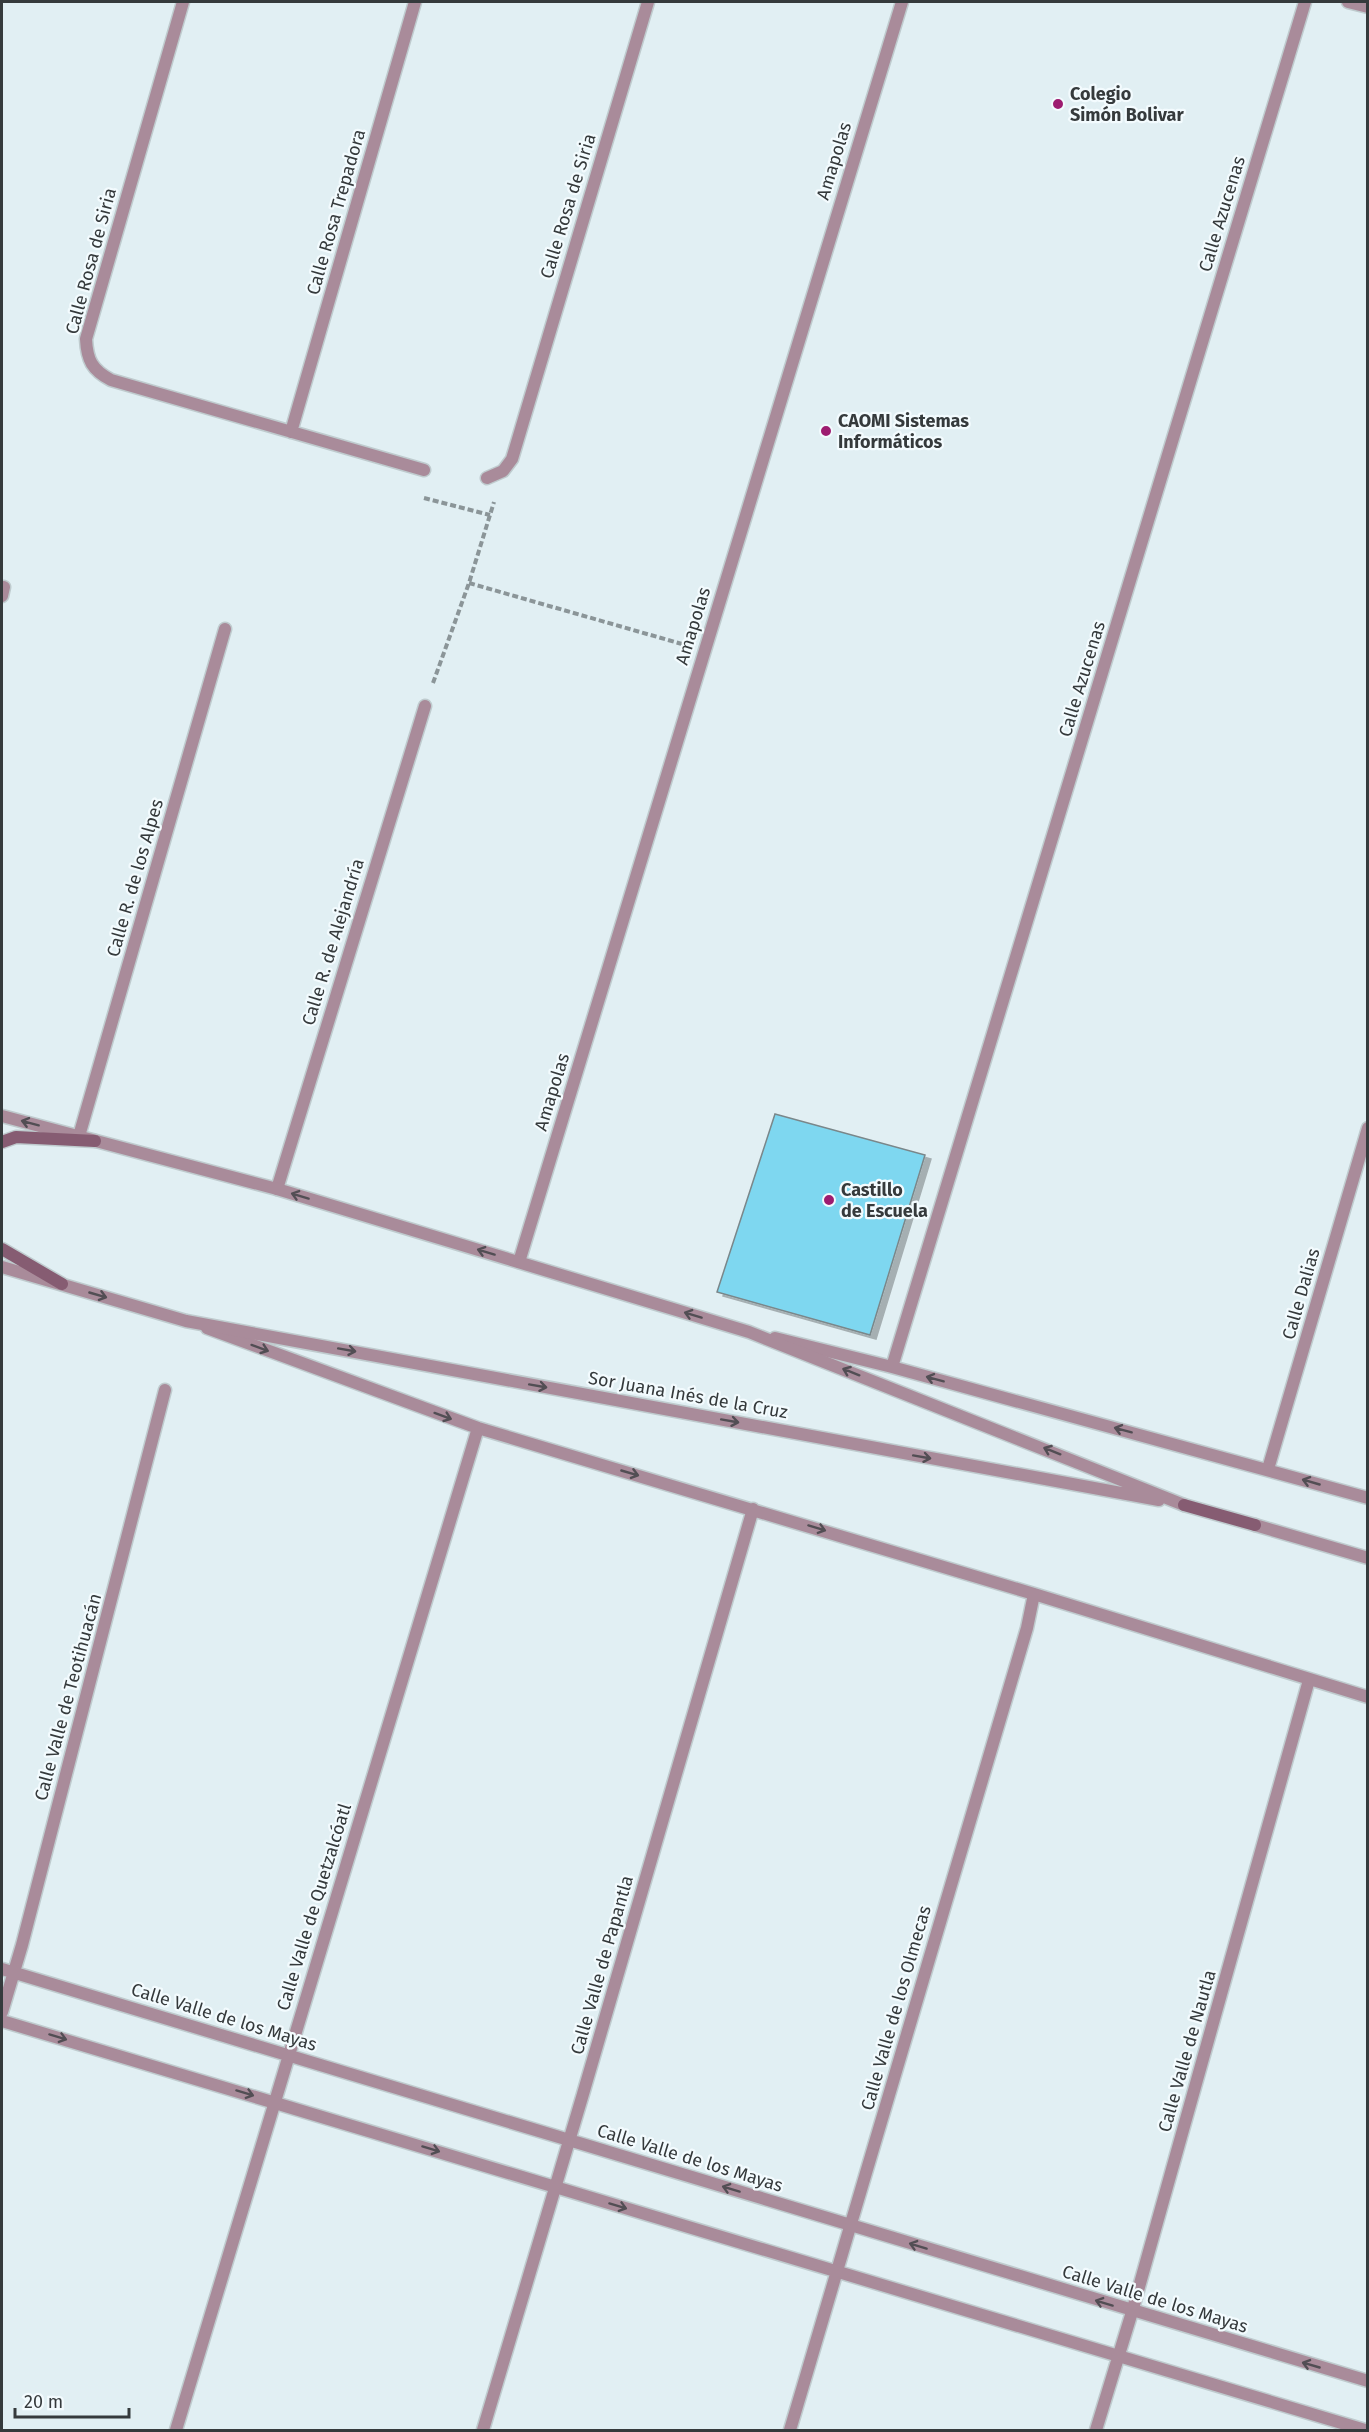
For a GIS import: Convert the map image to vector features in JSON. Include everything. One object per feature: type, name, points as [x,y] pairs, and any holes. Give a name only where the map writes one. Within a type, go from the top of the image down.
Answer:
[{"type":"main road","points":[[2,1142],[16,1137],[95,1141]]},
{"type":"main road","points":[[2,1249],[62,1284]]},
{"type":"main road","name":"Sor Juana Inés de la Cruz","points":[[1184,1505],[1255,1525]]},
{"type":"street","name":"Calle Rosa de Siria","points":[[183,2],[86,339],[86,352],[90,365],[99,374],[111,380],[424,470]]},
{"type":"street","name":"Calle Rosa Trepadora","points":[[291,432],[415,2]]},
{"type":"street","name":"Calle Rosa de Siria","points":[[503,471],[512,459],[648,2]]},
{"type":"street","name":"Amapolas","points":[[519,1262],[902,2]]},
{"type":"street","name":"Calle Azucenas","points":[[892,1367],[1305,2]]},
{"type":"street","points":[[1348,2],[1368,7]]},
{"type":"street","points":[[487,478],[503,471]]},
{"type":"street","name":"Calle R. de los Alpes","points":[[79,1136],[225,629]]},
{"type":"street","name":"Calle R. de Alejandría","points":[[277,1189],[425,706]]},
{"type":"street","points":[[2,1116],[277,1189],[749,1332],[892,1367],[1368,1498]]},
{"type":"street","name":"Calle Dalias","points":[[1268,1469],[1368,1128]]},
{"type":"street","points":[[2,1267],[186,1321],[478,1428],[1035,1594],[1368,1697]]},
{"type":"street","name":"Sor Juana Inés de la Cruz","points":[[186,1321],[1184,1505]]},
{"type":"street","name":"Sor Juana Inés de la Cruz","points":[[749,1332],[1184,1505]]},
{"type":"street","name":"Calle Valle de Teotihuacán","points":[[2,2012],[7,1971],[165,1390]]},
{"type":"street","name":"Calle Valle de Quetzalcóatl","points":[[176,2430],[478,1428]]},
{"type":"street","name":"Calle Valle de Papantla","points":[[483,2430],[753,1509]]},
{"type":"street","name":"Sor Juana Inés de la Cruz","points":[[1255,1525],[1368,1558]]},
{"type":"street","name":"Calle Valle de los Olmecas","points":[[790,2430],[1027,1628],[1035,1594]]},
{"type":"street","name":"Calle Valle de Nautla","points":[[1096,2430],[1132,2312],[1309,1680]]},
{"type":"street","name":"Calle Valle de los Mayas","points":[[7,1971],[1132,2312],[1368,2381]]},
{"type":"street","points":[[2,2021],[274,2101],[1118,2358],[1365,2430]]},
{"type":"path","points":[[425,706],[469,584],[503,471]]},
{"type":"path","points":[[469,584],[704,651]]},
{"type":"building","name":"Castillo de Escuela","points":[[775,1114],[925,1155],[870,1335],[717,1292]]},
{"type":"place","name":"Colegio Simón Bolivar","points":[[1058,104]]},
{"type":"place","name":"CAOMI Sistemas Informáticos","points":[[826,431]]},
{"type":"place","name":"Castillo de Escuela","points":[[829,1200]]}]
